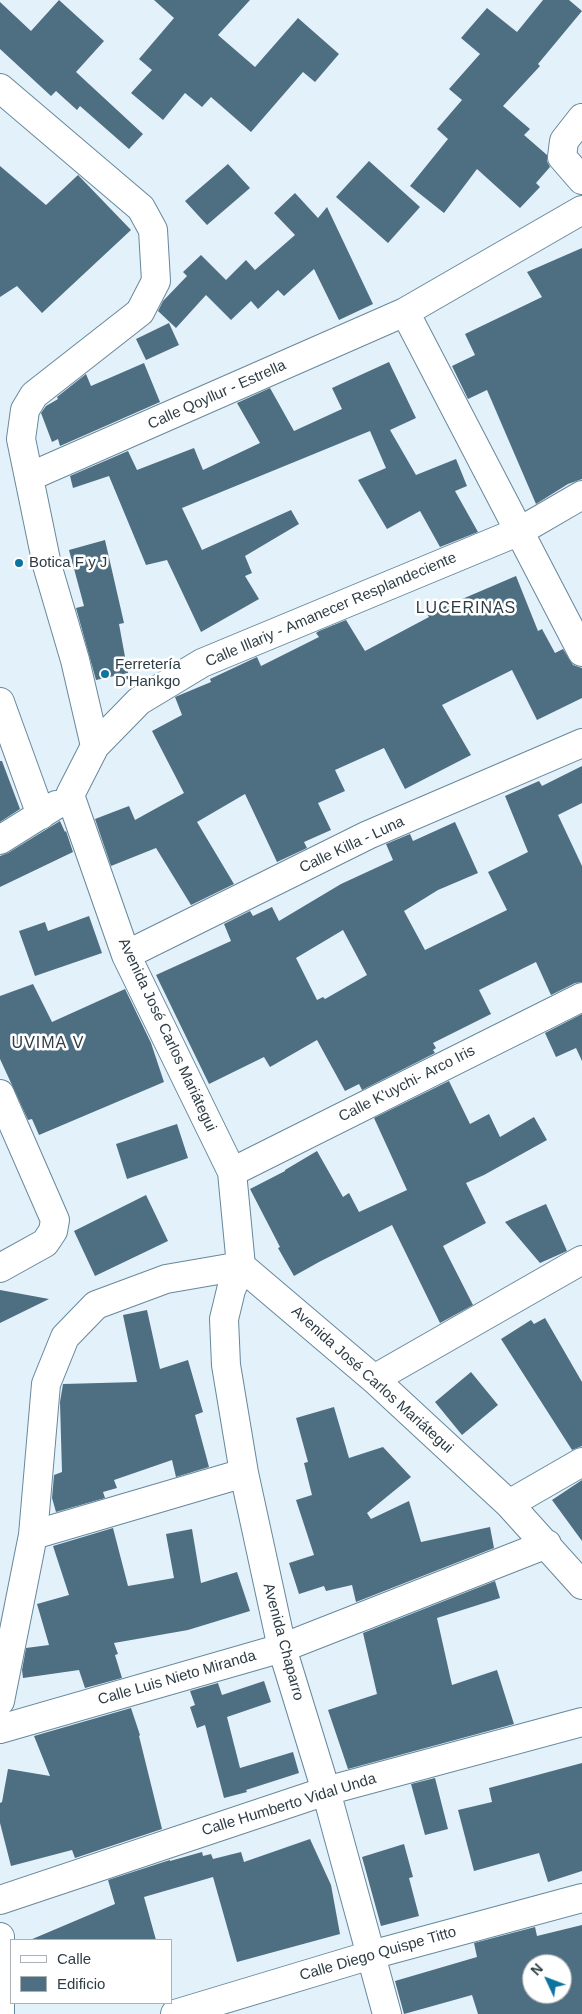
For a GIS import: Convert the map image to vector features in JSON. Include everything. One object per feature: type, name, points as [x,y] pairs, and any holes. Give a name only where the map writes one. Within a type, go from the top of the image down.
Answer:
[{"type":"street","points":[[0,88],[141,208],[153,230],[156,282],[140,312],[34,395],[25,410],[21,439],[47,565],[76,660],[95,746],[70,795],[0,840]]},
{"type":"street","points":[[582,118],[564,142],[562,157],[582,180]]},
{"type":"street","name":"Calle Qoyllur - Estrella","points":[[29,477],[405,312],[582,210]]},
{"type":"street","points":[[405,312],[582,652]]},
{"type":"street","name":"Calle Illariy - Amanecer Resplandeciente","points":[[95,746],[139,701],[202,663],[520,531],[582,495]]},
{"type":"street","points":[[0,702],[41,815]]},
{"type":"street","name":"Calle Killa - Luna","points":[[126,955],[368,835],[582,743]]},
{"type":"street","name":"Avenida José Carlos Mariátegui","points":[[70,795],[126,955],[232,1172],[241,1266],[374,1379],[509,1504],[582,1585]]},
{"type":"street","name":"Calle K'uychi- Arco Iris","points":[[232,1172],[582,997]]},
{"type":"street","points":[[0,1094],[55,1220],[53,1231],[45,1243],[0,1268]]},
{"type":"street","points":[[374,1379],[582,1260]]},
{"type":"street","points":[[0,1702],[33,1535],[46,1384],[65,1337],[96,1305],[166,1279],[241,1266]]},
{"type":"street","name":"Avenida Chaparro","points":[[241,1266],[231,1290],[224,1318],[226,1365],[244,1473],[282,1648],[326,1792],[387,2014]]},
{"type":"street","points":[[509,1504],[582,1462]]},
{"type":"street","points":[[33,1535],[244,1473]]},
{"type":"street","name":"Calle Luis Nieto Miranda","points":[[0,1729],[282,1648],[547,1544]]},
{"type":"street","name":"Calle Humberto Vidal Unda","points":[[0,1900],[326,1792],[582,1722]]},
{"type":"street","name":"Calle Diego Quispe Titto","points":[[175,2014],[371,1955],[582,1898]]},
{"type":"street","points":[[0,1937],[0,2014]]},
{"type":"building","points":[[59,0],[104,41],[76,72],[143,134],[129,149],[80,106],[77,110],[56,91],[51,96],[0,49],[0,2],[31,31]]},
{"type":"building","points":[[154,0],[250,0],[218,35],[255,67],[298,18],[339,54],[315,82],[303,72],[251,132],[211,97],[202,107],[185,93],[163,120],[131,93],[152,70],[139,59],[174,18]]},
{"type":"building","points":[[543,0],[569,0],[582,11],[538,64],[540,66],[503,106],[530,129],[524,135],[547,155],[550,167],[536,183],[540,187],[520,208],[477,169],[444,213],[410,186],[448,139],[437,129],[462,100],[449,89],[480,54],[461,38],[487,8],[517,32]]},
{"type":"building","points":[[369,161],[420,207],[388,243],[336,197]]},
{"type":"building","points":[[228,164],[250,188],[207,225],[185,201]]},
{"type":"building","points":[[0,166],[46,205],[78,175],[131,230],[42,313],[17,286],[0,297]]},
{"type":"building","points":[[295,193],[318,218],[327,207],[373,304],[339,320],[314,269],[284,296],[278,290],[258,309],[251,301],[231,320],[206,295],[176,328],[158,311],[163,301],[187,276],[183,272],[201,255],[226,280],[246,260],[255,270],[295,235],[274,213]]},
{"type":"building","points":[[582,248],[582,479],[568,484],[536,504],[487,390],[468,399],[452,366],[475,355],[465,334],[542,297],[527,272]]},
{"type":"building","points":[[169,323],[179,345],[146,360],[136,339]]},
{"type":"building","points":[[389,362],[416,418],[390,430],[416,475],[456,459],[467,486],[455,491],[478,532],[440,547],[420,511],[387,529],[358,480],[386,468],[370,431],[182,508],[202,550],[291,510],[299,524],[245,556],[252,573],[245,576],[259,599],[201,632],[167,560],[146,565],[109,476],[73,488],[70,476],[128,451],[137,470],[194,448],[203,470],[260,443],[237,403],[270,388],[294,431],[342,409],[332,388]]},
{"type":"building","points":[[144,363],[160,402],[60,446],[58,439],[52,442],[41,413],[46,406],[58,399],[57,397],[86,374],[91,386]]},
{"type":"building","points":[[105,540],[124,623],[119,624],[128,673],[96,680],[76,608],[84,606],[69,550]]},
{"type":"building","points":[[516,576],[538,631],[542,629],[555,653],[563,649],[573,665],[582,668],[582,698],[537,720],[512,670],[442,705],[471,755],[405,789],[384,748],[335,770],[345,791],[318,803],[331,830],[304,842],[307,848],[277,862],[245,794],[197,822],[234,884],[191,905],[156,848],[111,866],[95,819],[129,806],[135,820],[184,793],[152,731],[182,715],[175,697],[211,682],[210,679],[257,657],[261,666],[319,637],[316,633],[319,631],[346,620],[365,651],[429,617],[427,614]]},
{"type":"building","points":[[0,761],[2,761],[20,809],[0,822]]},
{"type":"building","points":[[582,766],[582,803],[558,815],[582,866],[582,982],[575,983],[551,995],[536,962],[479,990],[491,1014],[433,1043],[436,1048],[433,1050],[435,1053],[362,1090],[359,1084],[345,1091],[317,1040],[270,1067],[264,1057],[209,1084],[156,975],[231,941],[224,924],[250,911],[253,916],[272,907],[279,921],[341,884],[393,860],[386,844],[410,834],[413,841],[455,822],[478,873],[438,890],[404,911],[425,950],[507,910],[488,872],[528,852],[505,796],[539,781],[542,786]],"holes":[[[343,930],[367,975],[325,999],[323,997],[317,1000],[296,958]]]},
{"type":"building","points":[[60,821],[66,831],[73,852],[0,887],[0,856]]},
{"type":"building","points":[[89,916],[102,953],[35,976],[19,931],[45,922],[48,931]]},
{"type":"building","points":[[33,984],[52,1022],[125,989],[151,1043],[164,1082],[39,1135],[32,1119],[28,1120],[0,1059],[0,996]]},
{"type":"building","points":[[582,1014],[582,1061],[576,1048],[556,1057],[545,1033]]},
{"type":"building","points":[[449,1081],[470,1124],[489,1114],[500,1137],[534,1117],[547,1140],[466,1183],[486,1223],[443,1246],[473,1305],[440,1323],[392,1225],[294,1276],[278,1248],[280,1247],[250,1189],[285,1171],[317,1151],[343,1197],[349,1193],[359,1212],[407,1190],[374,1118]]},
{"type":"building","points":[[177,1124],[188,1158],[127,1179],[116,1144]]},
{"type":"building","points":[[146,1195],[168,1241],[95,1276],[74,1231]]},
{"type":"building","points":[[546,1204],[567,1251],[540,1263],[505,1222]]},
{"type":"building","points":[[0,1290],[49,1299],[0,1323]]},
{"type":"building","points":[[147,1310],[160,1369],[188,1360],[203,1412],[195,1415],[209,1467],[176,1477],[172,1460],[114,1480],[117,1488],[103,1492],[105,1498],[56,1512],[52,1498],[54,1475],[62,1472],[60,1402],[63,1384],[137,1382],[123,1315]]},
{"type":"building","points":[[545,1318],[582,1382],[582,1446],[572,1450],[501,1339],[531,1320],[534,1324]]},
{"type":"building","points":[[471,1372],[498,1405],[462,1435],[435,1402]]},
{"type":"building","points":[[334,1407],[349,1458],[383,1447],[411,1477],[367,1513],[371,1519],[409,1501],[421,1542],[490,1527],[494,1548],[356,1602],[352,1585],[326,1591],[324,1586],[299,1594],[289,1563],[314,1555],[296,1500],[312,1495],[304,1463],[308,1462],[296,1418]]},
{"type":"building","points":[[582,1480],[582,1541],[552,1500]]},
{"type":"building","points":[[113,1528],[128,1586],[174,1578],[166,1534],[192,1529],[201,1583],[237,1572],[250,1611],[188,1630],[114,1643],[118,1654],[115,1655],[122,1678],[85,1688],[79,1670],[23,1678],[22,1670],[26,1648],[49,1645],[37,1604],[69,1595],[53,1546]]},
{"type":"building","points":[[495,1581],[500,1598],[437,1618],[452,1685],[497,1670],[514,1724],[348,1769],[328,1710],[377,1694],[363,1633]]},
{"type":"building","points":[[264,1681],[271,1702],[227,1717],[240,1768],[293,1752],[299,1773],[246,1790],[247,1792],[224,1798],[205,1725],[197,1728],[190,1707],[195,1705],[190,1691],[218,1683],[222,1695]]},
{"type":"building","points":[[131,1708],[140,1735],[162,1829],[75,1858],[72,1850],[11,1866],[0,1823],[0,1803],[2,1802],[8,1769],[50,1776],[34,1736]]},
{"type":"building","points":[[582,1763],[582,1871],[548,1882],[539,1853],[474,1871],[458,1810],[492,1802],[489,1788]]},
{"type":"building","points":[[435,1778],[448,1829],[425,1835],[411,1784]]},
{"type":"building","points":[[310,1839],[331,1885],[340,1934],[237,1962],[213,1877],[144,1897],[156,1939],[32,1939],[115,1904],[108,1880],[202,1852],[203,1856],[211,1854],[213,1859],[241,1852],[244,1862]]},
{"type":"building","points":[[404,1844],[413,1877],[409,1878],[419,1916],[381,1926],[362,1857]]},
{"type":"building","points":[[582,1925],[582,2014],[478,2014],[472,1995],[404,2014],[395,1981],[477,1957],[474,1943],[535,1927],[537,1936]]},
{"type":"place","name":"Botica F y J","points":[[19,563]]},
{"type":"place","name":"Ferretería D'Hankgo","points":[[105,674]]},
{"type":"district","name":"LUCERINAS","points":[[466,609]]},
{"type":"district","name":"UVIMA V","points":[[48,1044]]}]
